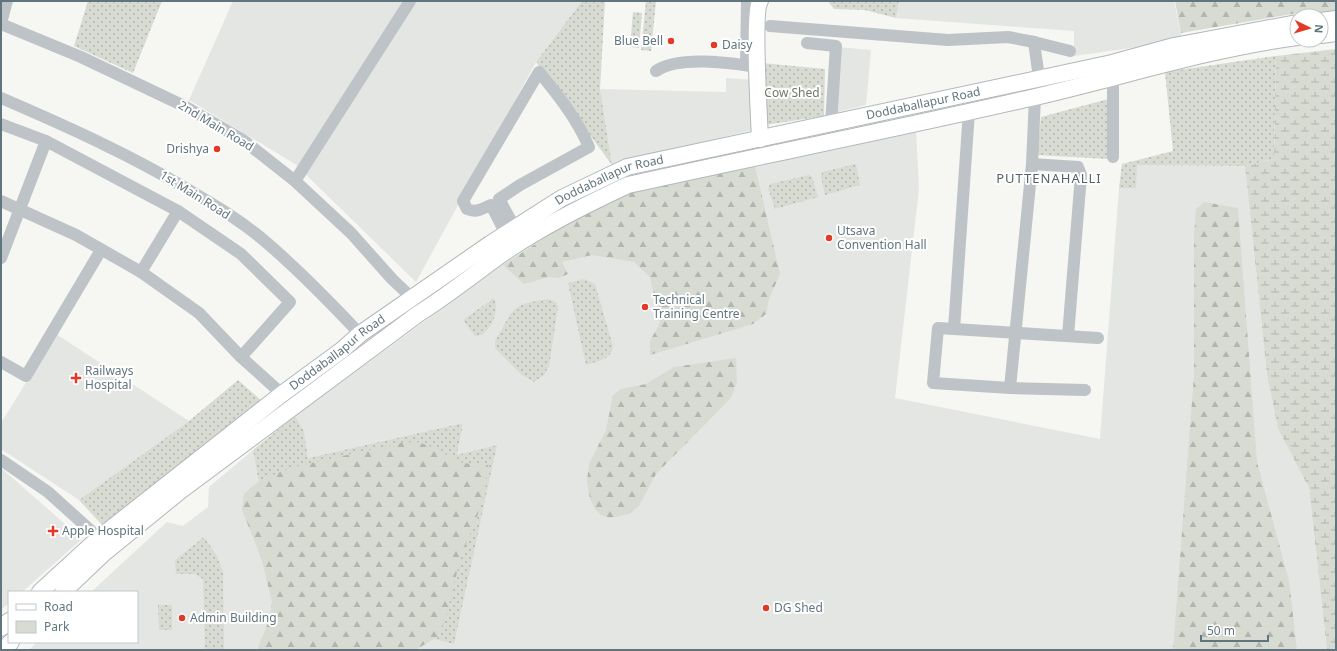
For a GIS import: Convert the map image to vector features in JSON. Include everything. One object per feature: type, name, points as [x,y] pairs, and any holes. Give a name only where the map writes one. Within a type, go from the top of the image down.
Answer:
[{"type":"main road","points":[[753,3],[752,66],[760,139]]},
{"type":"main road","name":"Doddaballapur Road","points":[[41,591],[99,538],[282,394],[342,350],[360,334],[412,298],[568,213],[628,185],[1035,97],[1174,46],[1289,24]]},
{"type":"main road","name":"Doddaballapur Road","points":[[65,591],[104,553],[180,491],[366,352],[487,256],[510,231],[562,198],[627,167],[1038,78],[1113,69],[1289,38]]},
{"type":"street","points":[[1,23],[8,1]]},
{"type":"street","points":[[295,181],[410,1]]},
{"type":"street","name":"2nd Main Road","points":[[1,23],[80,57],[184,106],[243,140],[295,181],[351,233],[392,279],[412,298]]},
{"type":"street","points":[[770,26],[948,40],[1008,37],[1070,51]]},
{"type":"street","points":[[1034,42],[1038,78]]},
{"type":"street","points":[[807,43],[836,46],[831,124]]},
{"type":"street","points":[[656,71],[664,65],[697,62],[752,66]]},
{"type":"street","points":[[1113,69],[1113,156]]},
{"type":"street","points":[[539,72],[559,96],[583,134],[589,147],[520,185],[495,202],[477,212],[467,209],[463,200],[539,72]]},
{"type":"street","points":[[1010,388],[1032,164],[1035,97]]},
{"type":"street","name":"1st Main Road","points":[[1,98],[66,126],[154,169],[210,203],[259,236],[314,285],[360,334]]},
{"type":"street","points":[[954,329],[969,111]]},
{"type":"street","points":[[1,124],[46,141],[178,211],[241,254],[290,302],[241,357]]},
{"type":"street","points":[[1,258],[22,209],[46,141]]},
{"type":"street","points":[[1032,164],[1078,167],[1081,174],[1068,336]]},
{"type":"street","points":[[1,201],[22,209],[76,235],[141,272],[199,313],[241,357],[282,394]]},
{"type":"street","points":[[495,202],[510,231]]},
{"type":"street","points":[[141,272],[178,211]]},
{"type":"street","points":[[1,362],[26,376],[101,250]]},
{"type":"street","points":[[1085,390],[1010,388],[933,383],[938,328],[1098,338]]},
{"type":"street","points":[[1,460],[48,492],[99,538]]},
{"type":"shaded area","points":[[233,1],[582,1],[536,62],[416,282],[295,164],[189,100]]},
{"type":"shaded area","points":[[899,1],[1174,1],[1182,39],[1152,45],[1074,56],[1074,31],[896,18]]},
{"type":"shaded area","points":[[838,47],[871,50],[866,105],[834,113]]},
{"type":"shaded area","points":[[726,78],[754,80],[756,129],[612,165],[600,89],[726,92]]},
{"type":"shaded area","points":[[916,130],[919,189],[895,398],[1100,439],[1119,188],[1136,188],[1136,165],[1245,166],[1267,375],[1278,429],[1309,488],[1327,650],[29,650],[36,643],[138,643],[138,591],[92,591],[167,522],[183,526],[208,507],[209,487],[253,450],[280,601],[457,455],[463,423],[308,458],[304,431],[295,416],[499,267],[574,219],[632,192]]},
{"type":"shaded area","name":"Railways Hospital","points":[[56,334],[189,421],[79,500],[1,449],[1,423]]},
{"type":"shaded area","points":[[1,468],[82,539],[23,591],[8,591],[8,604],[1,610]]},
{"type":"green space","points":[[88,1],[162,1],[133,73],[74,46]]},
{"type":"green space","points":[[582,1],[605,1],[600,89],[612,165],[536,62]]},
{"type":"green space","points":[[646,1],[656,1],[651,51],[641,50]]},
{"type":"green space","points":[[828,1],[899,1],[896,18],[865,10],[834,9]]},
{"type":"green space","points":[[1175,1],[1336,1],[1336,12],[1329,12],[1329,8],[1289,8],[1289,15],[1181,33]]},
{"type":"green space","points":[[633,12],[642,13],[639,48],[630,47]]},
{"type":"green space","points":[[1336,49],[1336,650],[1327,650],[1309,488],[1278,429],[1267,375],[1245,166],[1274,159],[1276,56]]},
{"type":"green space","points":[[1276,56],[1274,159],[1245,166],[1137,165],[1136,188],[1119,188],[1122,164],[1173,151],[1165,72]]},
{"type":"green space","name":"Cow Shed","points":[[761,63],[825,69],[824,116],[765,125]]},
{"type":"green space","points":[[1112,98],[1108,159],[1037,155],[1041,117]]},
{"type":"green space","points":[[856,164],[860,185],[825,195],[821,177],[822,172]]},
{"type":"green space","points":[[755,166],[780,274],[769,299],[766,314],[753,324],[650,355],[650,341],[660,323],[650,277],[634,262],[592,255],[562,262],[568,274],[559,278],[549,277],[524,284],[503,265],[574,219],[632,192]]},
{"type":"green space","points":[[809,175],[812,177],[818,197],[775,209],[768,188],[770,184]]},
{"type":"green space","points":[[1204,202],[1238,208],[1257,462],[1289,581],[1297,650],[1173,650],[1194,375],[1194,237],[1196,209]]},
{"type":"green space","points":[[584,279],[595,284],[613,346],[612,351],[607,357],[586,365],[568,283]]},
{"type":"green space","points":[[494,298],[496,308],[492,323],[482,335],[475,336],[463,320]]},
{"type":"green space","points":[[549,299],[556,302],[558,307],[549,366],[544,375],[534,382],[522,375],[495,348],[495,341],[514,310],[527,303]]},
{"type":"green space","points":[[736,358],[737,382],[731,398],[656,474],[639,506],[629,514],[610,518],[601,515],[595,509],[590,499],[587,481],[589,464],[606,430],[613,395],[621,389],[646,384],[674,367]]},
{"type":"green space","points":[[238,380],[270,408],[102,525],[79,500],[189,421]]},
{"type":"green space","points":[[295,416],[304,431],[308,458],[463,423],[457,455],[497,445],[454,644],[280,601],[253,450]]},
{"type":"green space","points":[[417,442],[427,445],[463,463],[488,465],[485,490],[476,520],[461,556],[445,620],[438,637],[415,650],[257,650],[270,618],[272,602],[261,557],[242,510],[244,494],[259,481],[290,468],[400,443]]},
{"type":"green space","points":[[204,537],[217,556],[223,572],[224,650],[205,650],[203,579],[195,574],[176,574],[175,560]]},
{"type":"green space","points":[[158,605],[172,605],[172,630],[159,630]]},
{"type":"place","name":"Blue Bell","points":[[671,41]]},
{"type":"place","name":"Daisy","points":[[714,45]]},
{"type":"place","name":"Drishya","points":[[217,149]]},
{"type":"place","name":"Utsava Convention Hall","points":[[829,238]]},
{"type":"place","name":"Technical Training Centre","points":[[645,307]]},
{"type":"place","name":"Railways Hospital","points":[[76,378]]},
{"type":"place","name":"Apple Hospital","points":[[53,531]]},
{"type":"place","name":"DG Shed","points":[[766,608]]},
{"type":"place","name":"Admin Building","points":[[182,618]]},
{"type":"district","name":"PUTTENAHALLI","points":[[1049,178]]}]
